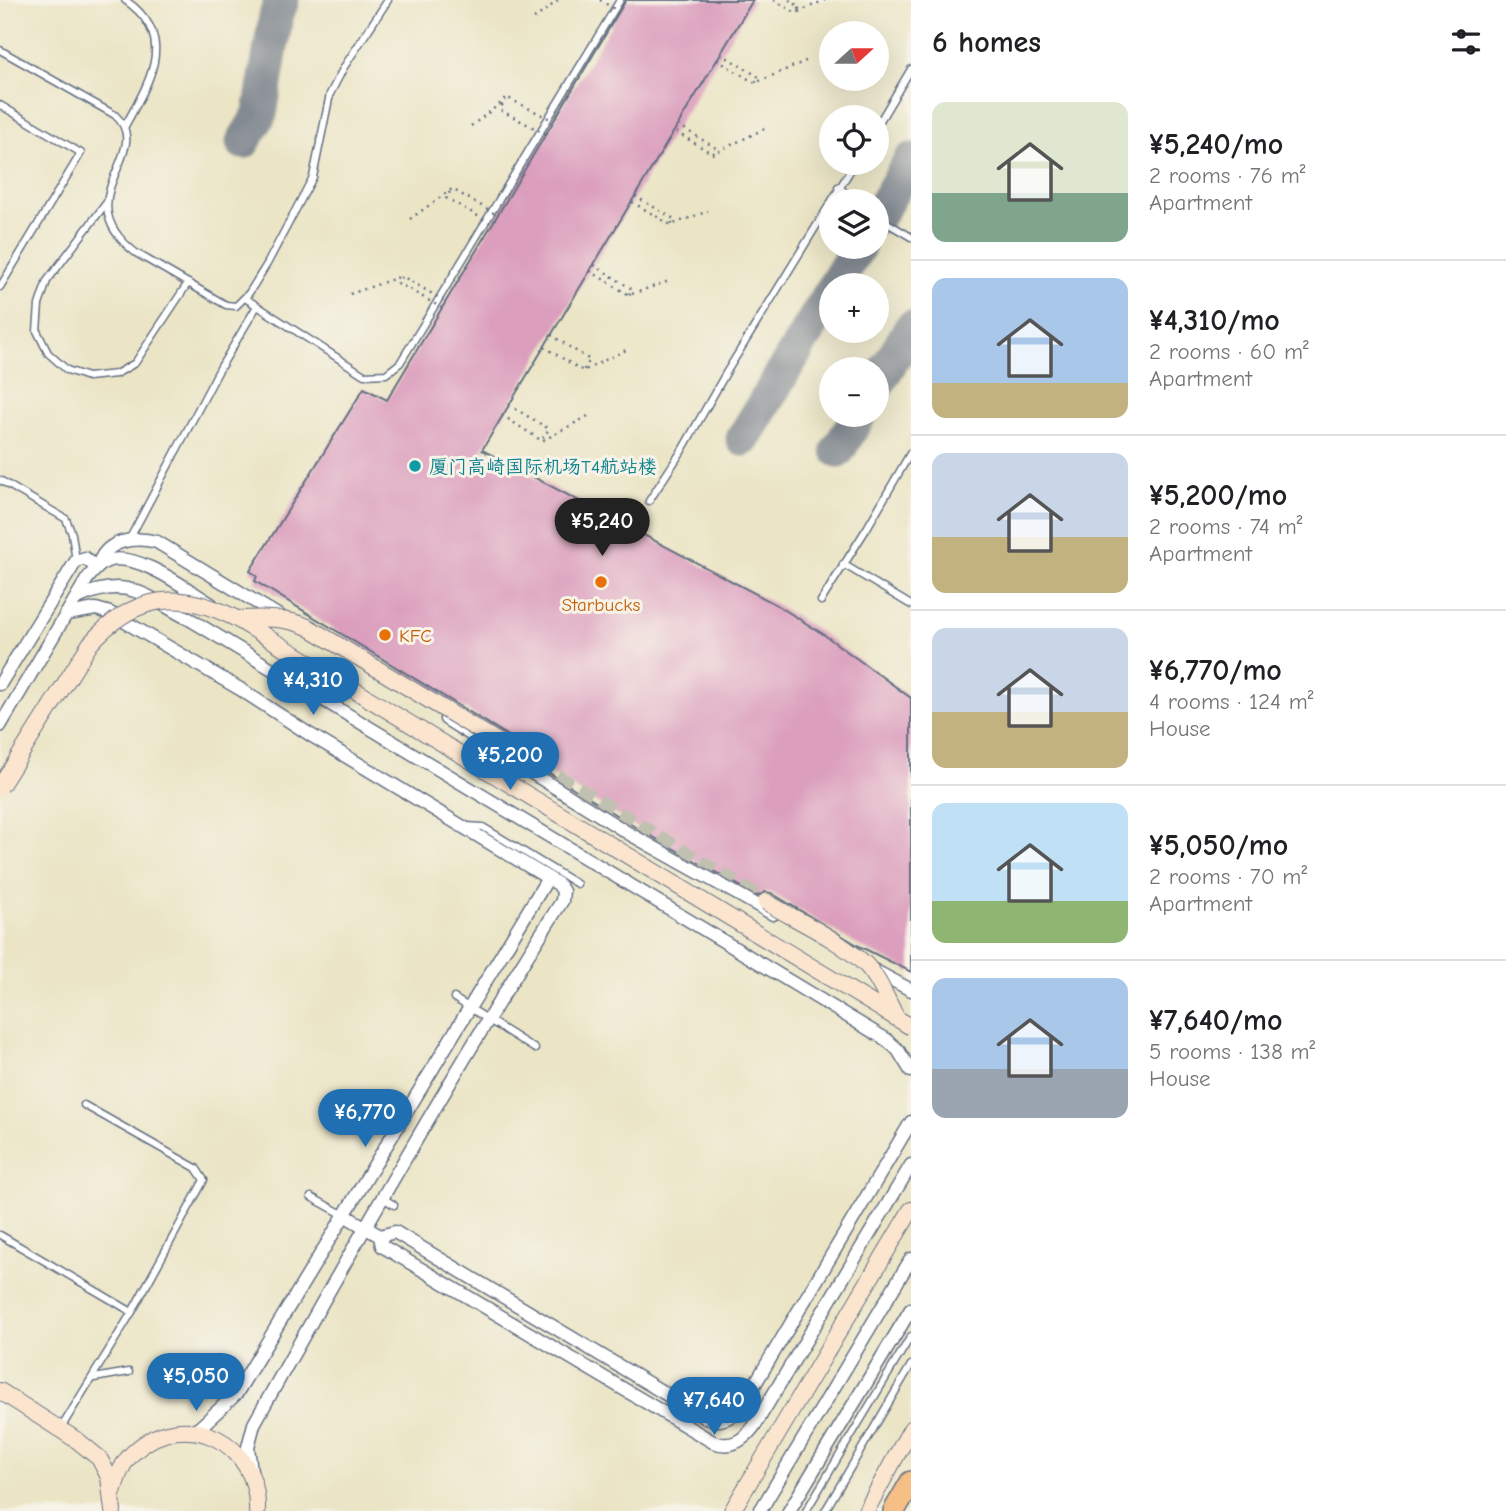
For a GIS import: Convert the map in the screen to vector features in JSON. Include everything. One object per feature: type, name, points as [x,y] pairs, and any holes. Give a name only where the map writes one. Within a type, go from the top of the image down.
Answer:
[{"type":"highway","points":[[894,1511],[911,1482]]},
{"type":"street","points":[[0,726],[105,551],[129,540],[149,540],[167,547],[628,832],[911,990]]},
{"type":"street","points":[[0,684],[76,561],[85,558],[97,567]]},
{"type":"street","points":[[97,567],[110,561],[126,560],[162,574],[854,999],[911,1028]]},
{"type":"street","points":[[77,598],[99,588],[122,587],[134,590],[191,620],[887,1040],[898,1050],[911,1071]]},
{"type":"street","points":[[0,787],[90,644],[117,618],[140,606],[175,599],[197,602],[237,620],[911,1028]]},
{"type":"street","points":[[67,614],[96,609],[110,613],[548,878],[561,887],[564,896],[487,1018],[381,1197],[254,1424],[248,1447],[251,1472],[258,1495],[257,1511]]},
{"type":"street","points":[[237,620],[279,619],[308,627],[515,752]]},
{"type":"street","points":[[196,1431],[236,1394],[548,878]]},
{"type":"street","points":[[766,902],[864,963],[872,972],[896,1017]]},
{"type":"street","points":[[344,1215],[380,1236],[395,1231],[713,1421],[725,1419],[743,1404],[911,1122]]},
{"type":"street","points":[[380,1236],[382,1246],[712,1442],[727,1446],[744,1438],[755,1424],[911,1166]]},
{"type":"street","points":[[732,1511],[911,1210]]},
{"type":"street","points":[[761,1511],[911,1259]]},
{"type":"street","points":[[789,1511],[911,1310]]},
{"type":"street","points":[[0,1391],[99,1458],[109,1477],[113,1503]]},
{"type":"street","points":[[866,1511],[911,1429]]},
{"type":"street","points":[[113,1503],[119,1472],[132,1453],[151,1439],[173,1432],[196,1431],[213,1436],[241,1457],[251,1472]]},
{"type":"lane","points":[[125,0],[146,20],[156,41],[155,66],[150,80],[125,127]]},
{"type":"lane","points":[[0,50],[115,115],[125,127],[128,141],[109,186],[107,202],[113,230],[123,243],[226,306],[236,306],[245,298],[267,264],[313,177],[330,94],[344,67],[388,0]]},
{"type":"lane","points":[[245,298],[364,375],[386,374],[400,363],[620,0]]},
{"type":"lane","points":[[889,106],[911,69]]},
{"type":"lane","points":[[0,105],[81,153],[0,287]]},
{"type":"lane","points":[[649,501],[846,175]]},
{"type":"lane","points":[[107,202],[47,281],[39,305],[37,331],[48,353],[67,370],[88,377],[116,374],[135,363],[188,283]]},
{"type":"lane","points":[[889,223],[911,237]]},
{"type":"lane","points":[[129,540],[219,370],[257,306]]},
{"type":"lane","points":[[821,601],[911,452]]},
{"type":"lane","points":[[0,480],[66,519],[72,534],[76,561]]},
{"type":"lane","points":[[843,564],[911,605]]},
{"type":"lane","points":[[462,826],[483,827],[577,884]]},
{"type":"lane","points":[[454,998],[535,1049]]},
{"type":"lane","points":[[60,1430],[94,1378],[203,1185],[203,1176],[196,1168],[84,1105]]},
{"type":"lane","points":[[310,1197],[344,1215]]},
{"type":"lane","points":[[381,1197],[394,1205]]},
{"type":"lane","points":[[0,1235],[132,1312]]},
{"type":"lane","points":[[806,1511],[911,1336]]},
{"type":"lane","points":[[825,1511],[911,1365]]},
{"type":"lane","points":[[94,1378],[129,1372]]},
{"type":"path","points":[[534,19],[559,0]]},
{"type":"path","points":[[600,0],[619,12]]},
{"type":"path","points":[[774,0],[796,13]]},
{"type":"path","points":[[789,0],[800,7],[796,13]]},
{"type":"path","points":[[796,13],[825,0]]},
{"type":"path","points":[[721,54],[759,77],[755,83]]},
{"type":"path","points":[[717,60],[755,83]]},
{"type":"path","points":[[755,83],[808,60]]},
{"type":"path","points":[[471,126],[506,97],[554,121]]},
{"type":"path","points":[[505,100],[500,110],[546,134]]},
{"type":"path","points":[[678,125],[716,148],[713,154]]},
{"type":"path","points":[[713,154],[768,127]]},
{"type":"path","points":[[676,132],[713,154]]},
{"type":"path","points":[[452,189],[497,215]]},
{"type":"path","points":[[410,219],[452,189]]},
{"type":"path","points":[[452,189],[446,198],[492,224]]},
{"type":"path","points":[[635,196],[674,219],[671,225]]},
{"type":"path","points":[[632,202],[671,225]]},
{"type":"path","points":[[671,225],[708,211]]},
{"type":"path","points":[[594,265],[632,289],[629,295]]},
{"type":"path","points":[[590,271],[629,295]]},
{"type":"path","points":[[402,276],[398,284],[442,309]]},
{"type":"path","points":[[350,293],[402,276],[446,302]]},
{"type":"path","points":[[629,295],[669,281]]},
{"type":"path","points":[[551,335],[590,360],[583,371]]},
{"type":"path","points":[[544,347],[583,371]]},
{"type":"path","points":[[583,371],[628,349]]},
{"type":"path","points":[[509,405],[549,429],[542,441]]},
{"type":"path","points":[[502,415],[542,441]]},
{"type":"path","points":[[542,441],[588,416]]},
{"type":"building","name":"厦门高崎国际机场T4航站楼","points":[[626,0],[753,0],[482,450],[777,605],[823,634],[911,698],[911,972],[859,946],[771,893],[765,892],[758,896],[632,825],[524,757],[525,752],[520,743],[255,581],[257,576],[250,571],[364,388],[387,400]]},
{"type":"taxiway","points":[[243,142],[260,114],[276,16],[282,0]]},
{"type":"taxiway","points":[[889,197],[911,160]]},
{"type":"taxiway","points":[[842,273],[851,259]]},
{"type":"taxiway","points":[[743,439],[819,312]]},
{"type":"taxiway","points":[[889,365],[911,328]]},
{"type":"taxiway","points":[[838,450],[852,427]]},
{"type":"tunnel","points":[[515,752],[766,902]]},
{"type":"place","name":"厦门高崎国际机场T4航站楼","points":[[415,466]]},
{"type":"place","name":"Starbucks","points":[[601,582]]},
{"type":"place","name":"KFC","points":[[385,635]]}]
